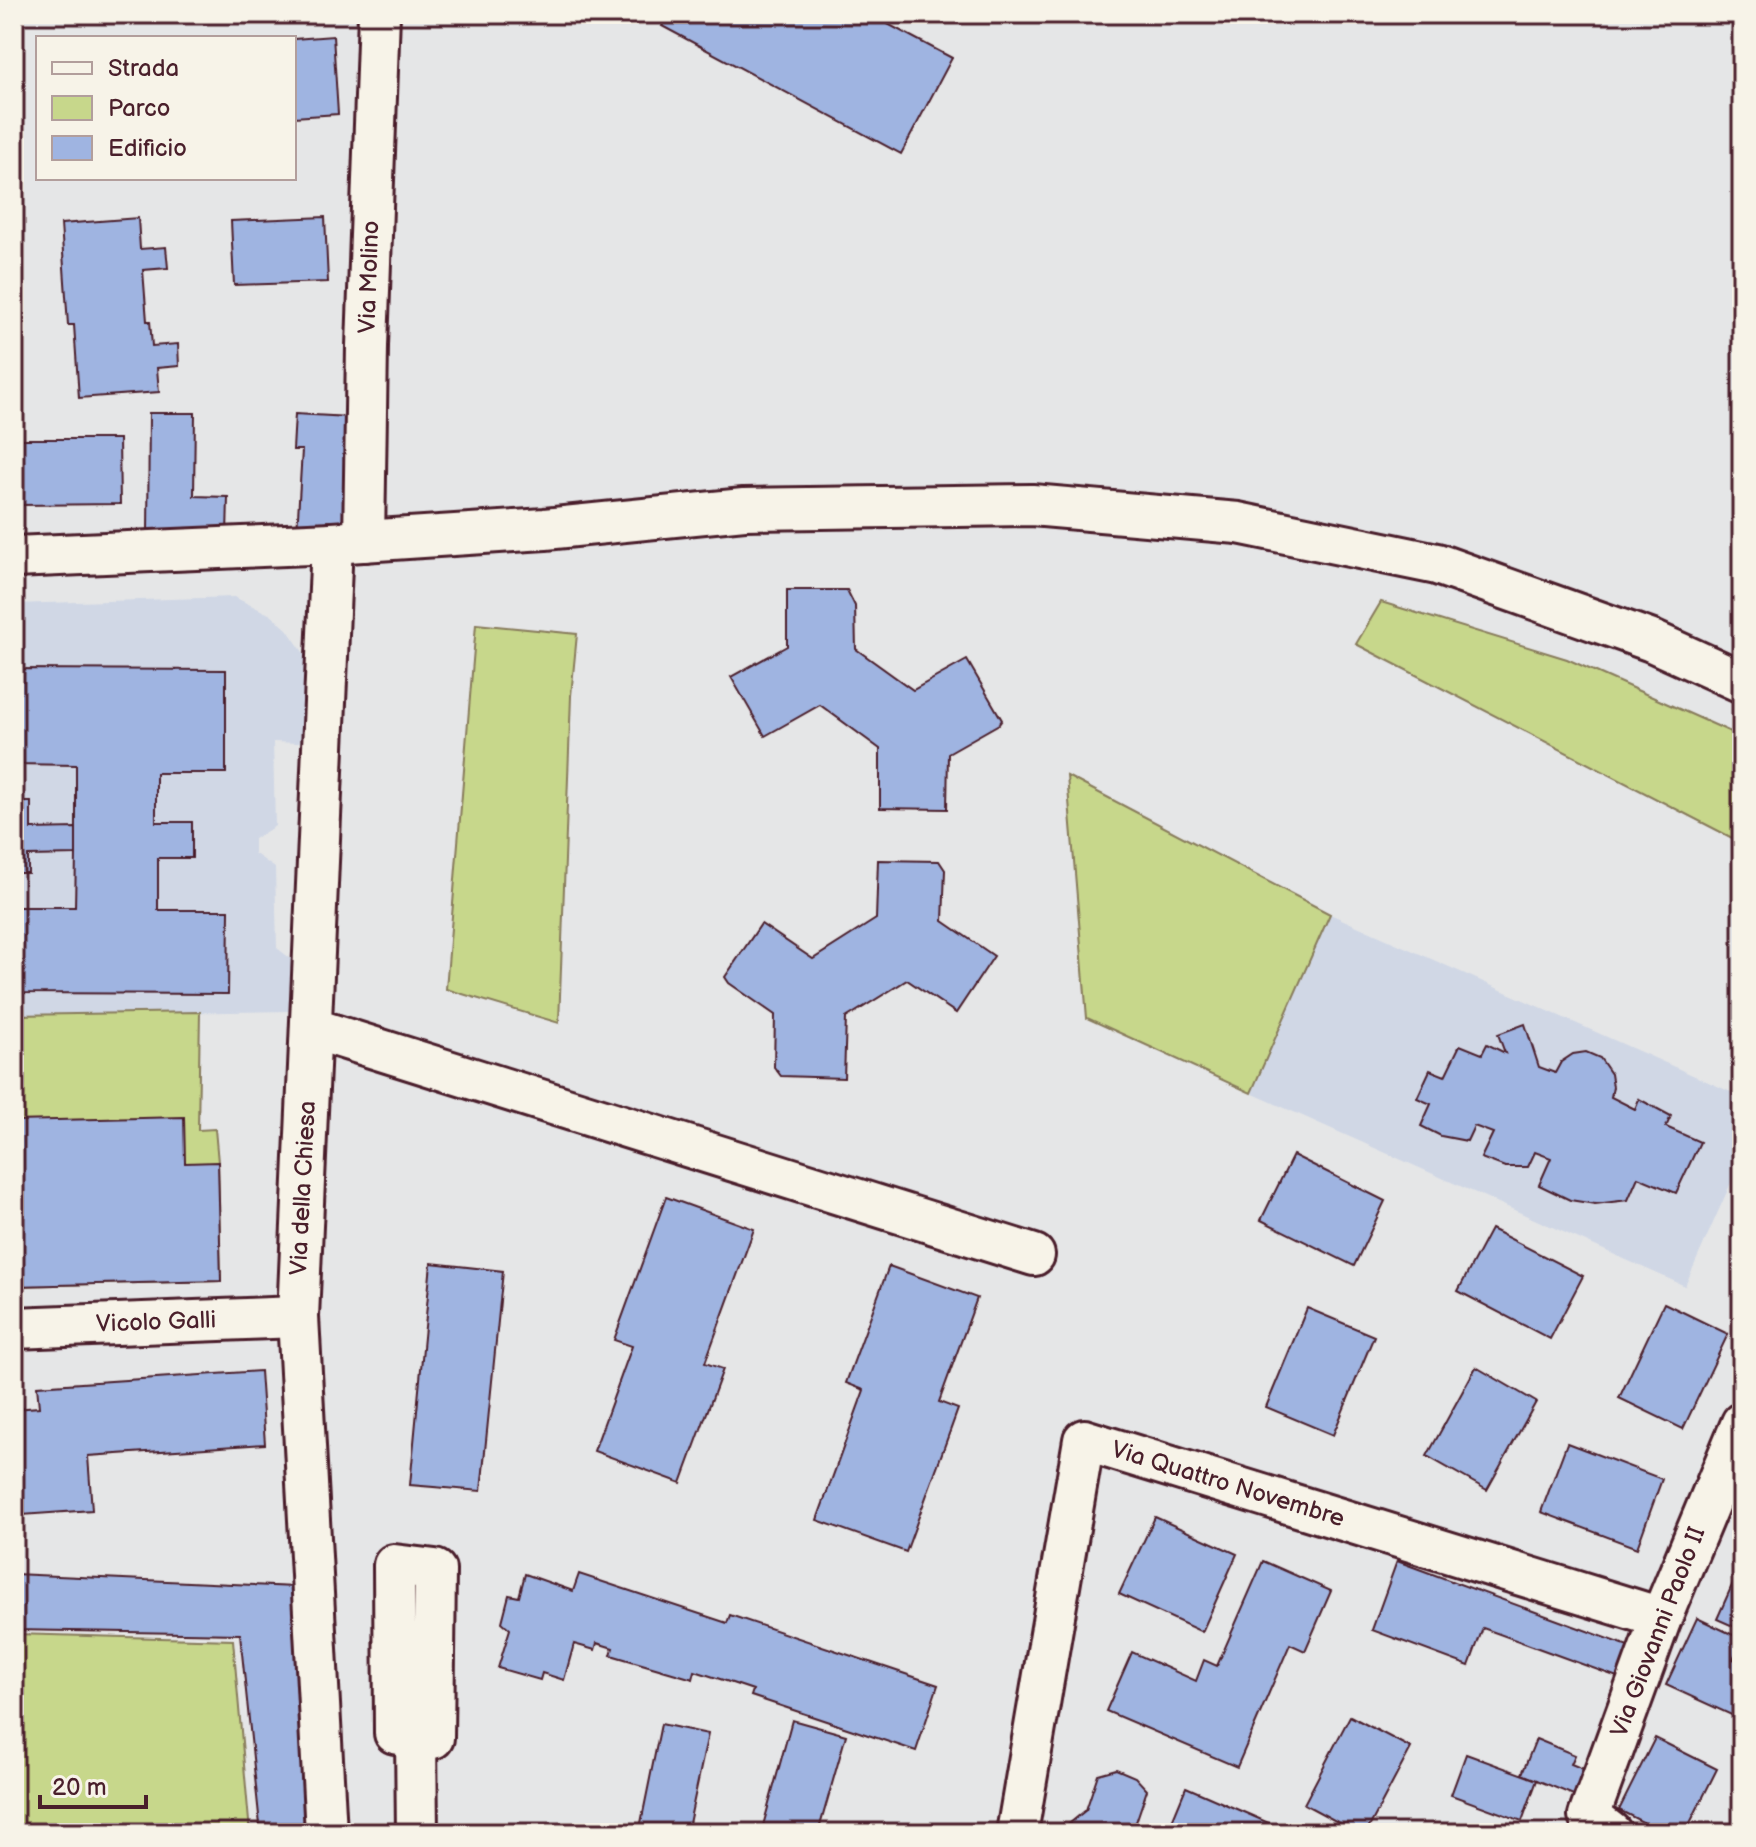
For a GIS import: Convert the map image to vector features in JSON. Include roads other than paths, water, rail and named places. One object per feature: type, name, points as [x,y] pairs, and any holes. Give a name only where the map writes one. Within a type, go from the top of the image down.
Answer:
[{"type":"street","name":"Via Molino","points":[[348,542],[367,346],[379,14]]},
{"type":"street","points":[[14,557],[348,542],[545,529],[744,509],[1032,505],[1238,523],[1437,564],[1652,641],[1742,682]]},
{"type":"street","name":"Via della Chiesa","points":[[326,1833],[298,1317],[311,1028],[348,542]]},
{"type":"street","points":[[311,1028],[1034,1255]]},
{"type":"street","name":"Vicolo Galli","points":[[14,1328],[298,1317]]},
{"type":"street","name":"Via Giovanni Paolo II","points":[[1611,1833],[1589,1816],[1661,1618],[1742,1423]]},
{"type":"street","name":"Via Quattro Novembre","points":[[1017,1833],[1084,1440],[1661,1618]]},
{"type":"street","points":[[416,1737],[417,1833]]}]
